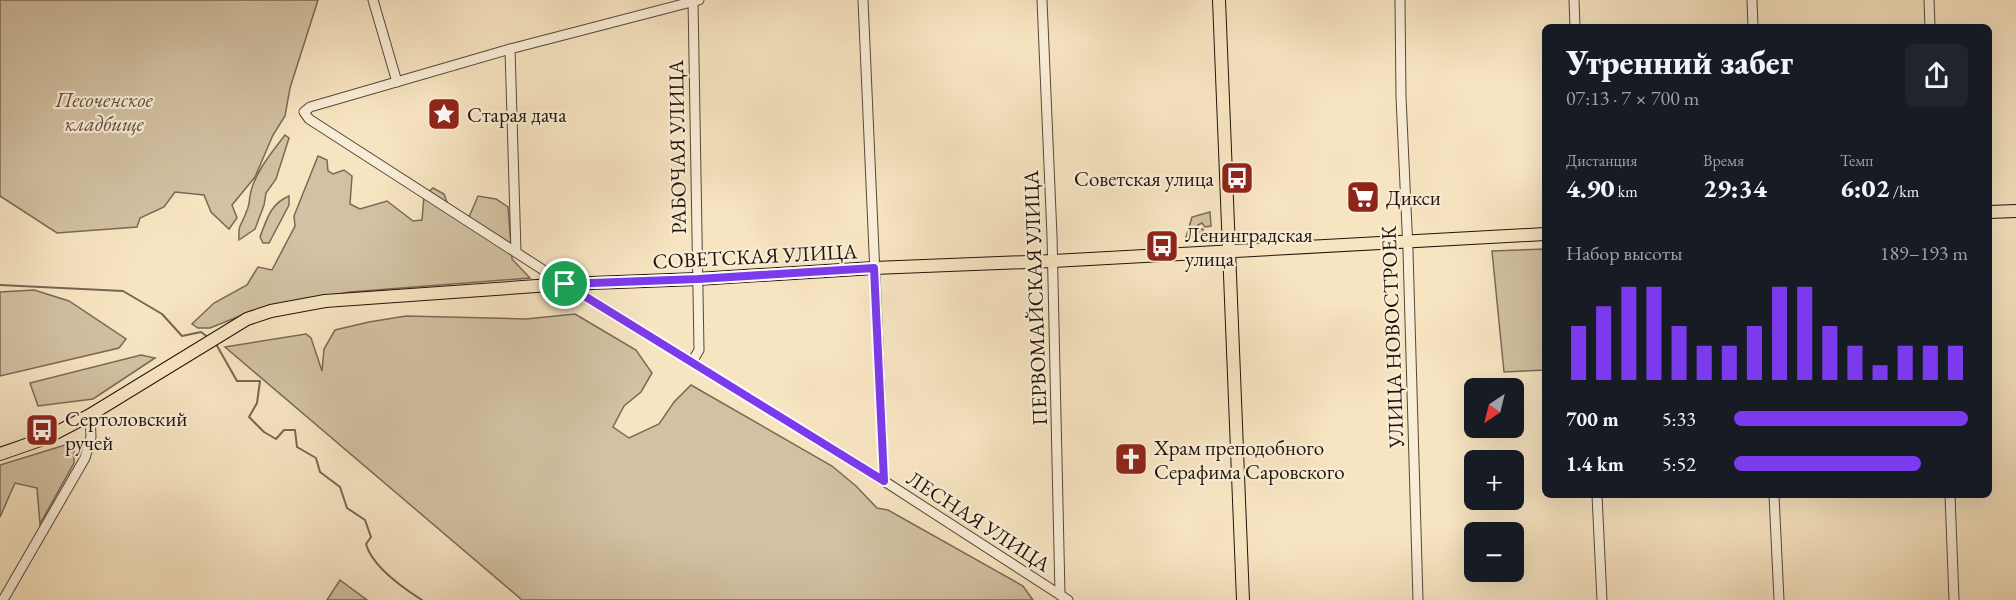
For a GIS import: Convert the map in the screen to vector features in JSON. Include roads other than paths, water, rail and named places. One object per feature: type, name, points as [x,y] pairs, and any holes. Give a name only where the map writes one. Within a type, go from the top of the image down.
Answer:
[{"type":"main road","points":[[1219,0],[1243,600]]},
{"type":"main road","points":[[1992,212],[2016,211]]},
{"type":"main road","name":"СОВЕТСКАЯ УЛИЦА","points":[[0,454],[46,438],[90,415],[248,319],[271,311],[326,301],[565,284],[1053,261],[1542,234]]},
{"type":"street","points":[[373,0],[397,82],[510,49],[695,0]]},
{"type":"street","name":"РАБОЧАЯ УЛИЦА","points":[[692,362],[699,350],[695,0]]},
{"type":"street","points":[[863,0],[884,481]]},
{"type":"street","name":"ПЕРВОМАЙСКАЯ УЛИЦА","points":[[1042,0],[1064,598]]},
{"type":"street","name":"УЛИЦА НОВОСТРОЕК","points":[[1400,0],[1401,97],[1408,242],[1418,600]]},
{"type":"street","points":[[1574,0],[1575,24]]},
{"type":"street","points":[[1752,0],[1753,24]]},
{"type":"street","points":[[1929,0],[1930,24]]},
{"type":"street","points":[[510,49],[516,252]]},
{"type":"street","name":"ЛЕСНАЯ УЛИЦА","points":[[397,82],[310,107],[304,112],[309,119],[565,284],[884,481],[1064,598]]},
{"type":"street","points":[[3,600],[81,467],[91,437],[90,415]]},
{"type":"street","points":[[1597,498],[1602,600]]},
{"type":"street","points":[[1774,498],[1779,600]]},
{"type":"street","points":[[1950,498],[1954,600]]},
{"type":"waterway","name":"Сертоловский ручей","points":[[0,285],[123,291],[162,314],[182,336],[201,332],[209,338]]},
{"type":"waterway","name":"Сертоловский ручей","points":[[216,344],[237,381],[260,381],[257,403],[249,417],[264,432],[276,439],[284,430],[295,430],[297,447],[316,458],[320,472],[340,487],[347,508],[365,520],[371,537],[366,544],[369,552],[381,568],[422,600]]},
{"type":"place","name":"Старая дача","points":[[444,114]]},
{"type":"place","name":"Советская улица","points":[[1237,178]]},
{"type":"place","name":"Дикси","points":[[1363,197]]},
{"type":"place","name":"Ленинградская улица","points":[[1162,246]]},
{"type":"place","name":"Сертоловский ручей","points":[[42,430]]},
{"type":"place","name":"Храм преподобного Серафима Саровского","points":[[1131,459]]},
{"type":"park label","name":"Песоченское кладбище","points":[[104,111]]}]
